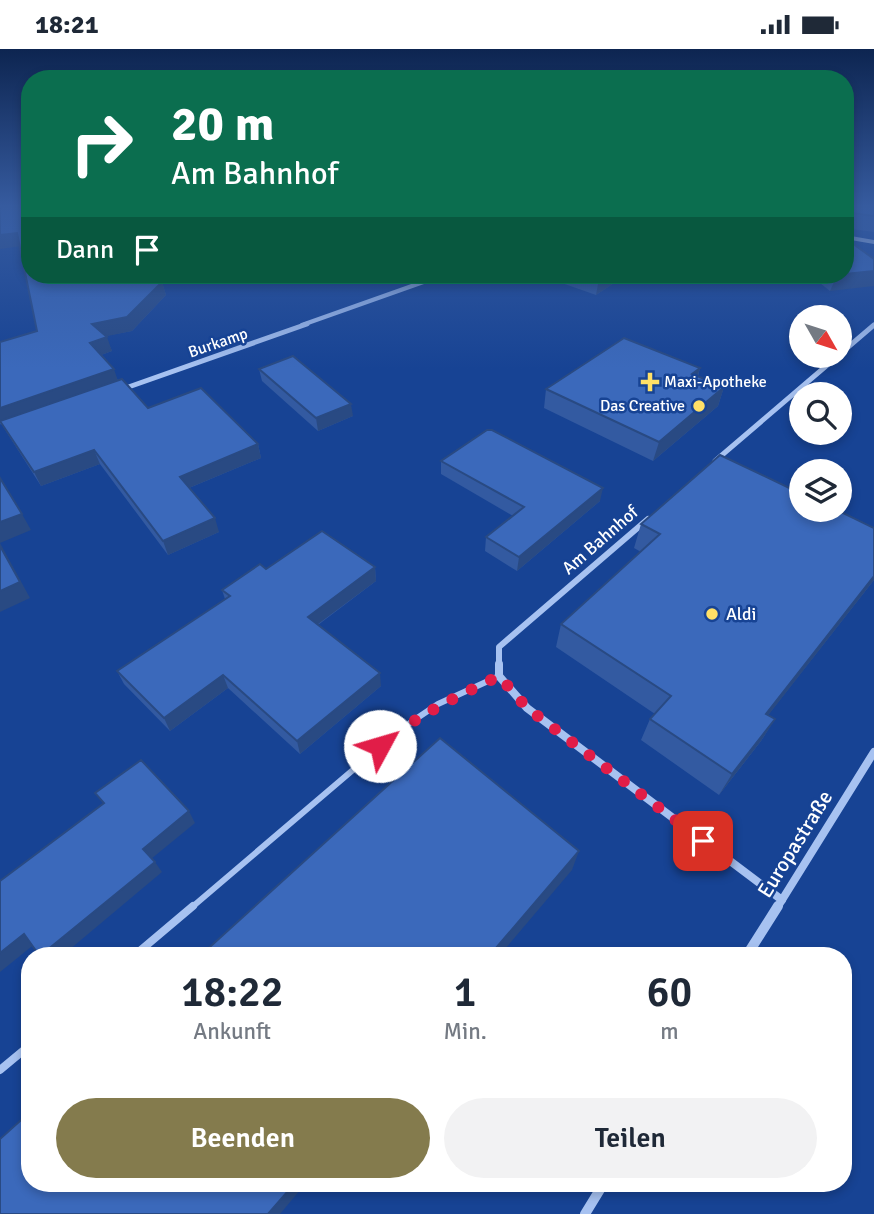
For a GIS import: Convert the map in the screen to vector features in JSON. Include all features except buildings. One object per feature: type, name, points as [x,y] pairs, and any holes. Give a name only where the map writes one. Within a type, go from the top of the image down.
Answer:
[{"type":"street","name":"Burkamp","points":[[118,390],[418,284]]},
{"type":"street","points":[[852,344],[874,325]]},
{"type":"street","points":[[707,468],[824,368]]},
{"type":"street","name":"Am Bahnhof","points":[[499,676],[499,647],[655,513]]},
{"type":"street","points":[[499,676],[527,708],[782,900]]},
{"type":"street","name":"Europastraße","points":[[752,947],[874,752]]},
{"type":"street","points":[[585,1214],[598,1192]]},
{"type":"lane","points":[[144,947],[401,729],[438,705],[499,676]]},
{"type":"lane","points":[[0,1070],[21,1052]]},
{"type":"place","name":"Maxi-Apotheke","points":[[650,382]]},
{"type":"place","name":"Das Creative","points":[[699,406]]},
{"type":"place","name":"Aldi","points":[[712,614]]},
{"type":"route","points":[[380,746],[438,705],[499,676],[527,708],[703,841]]}]
